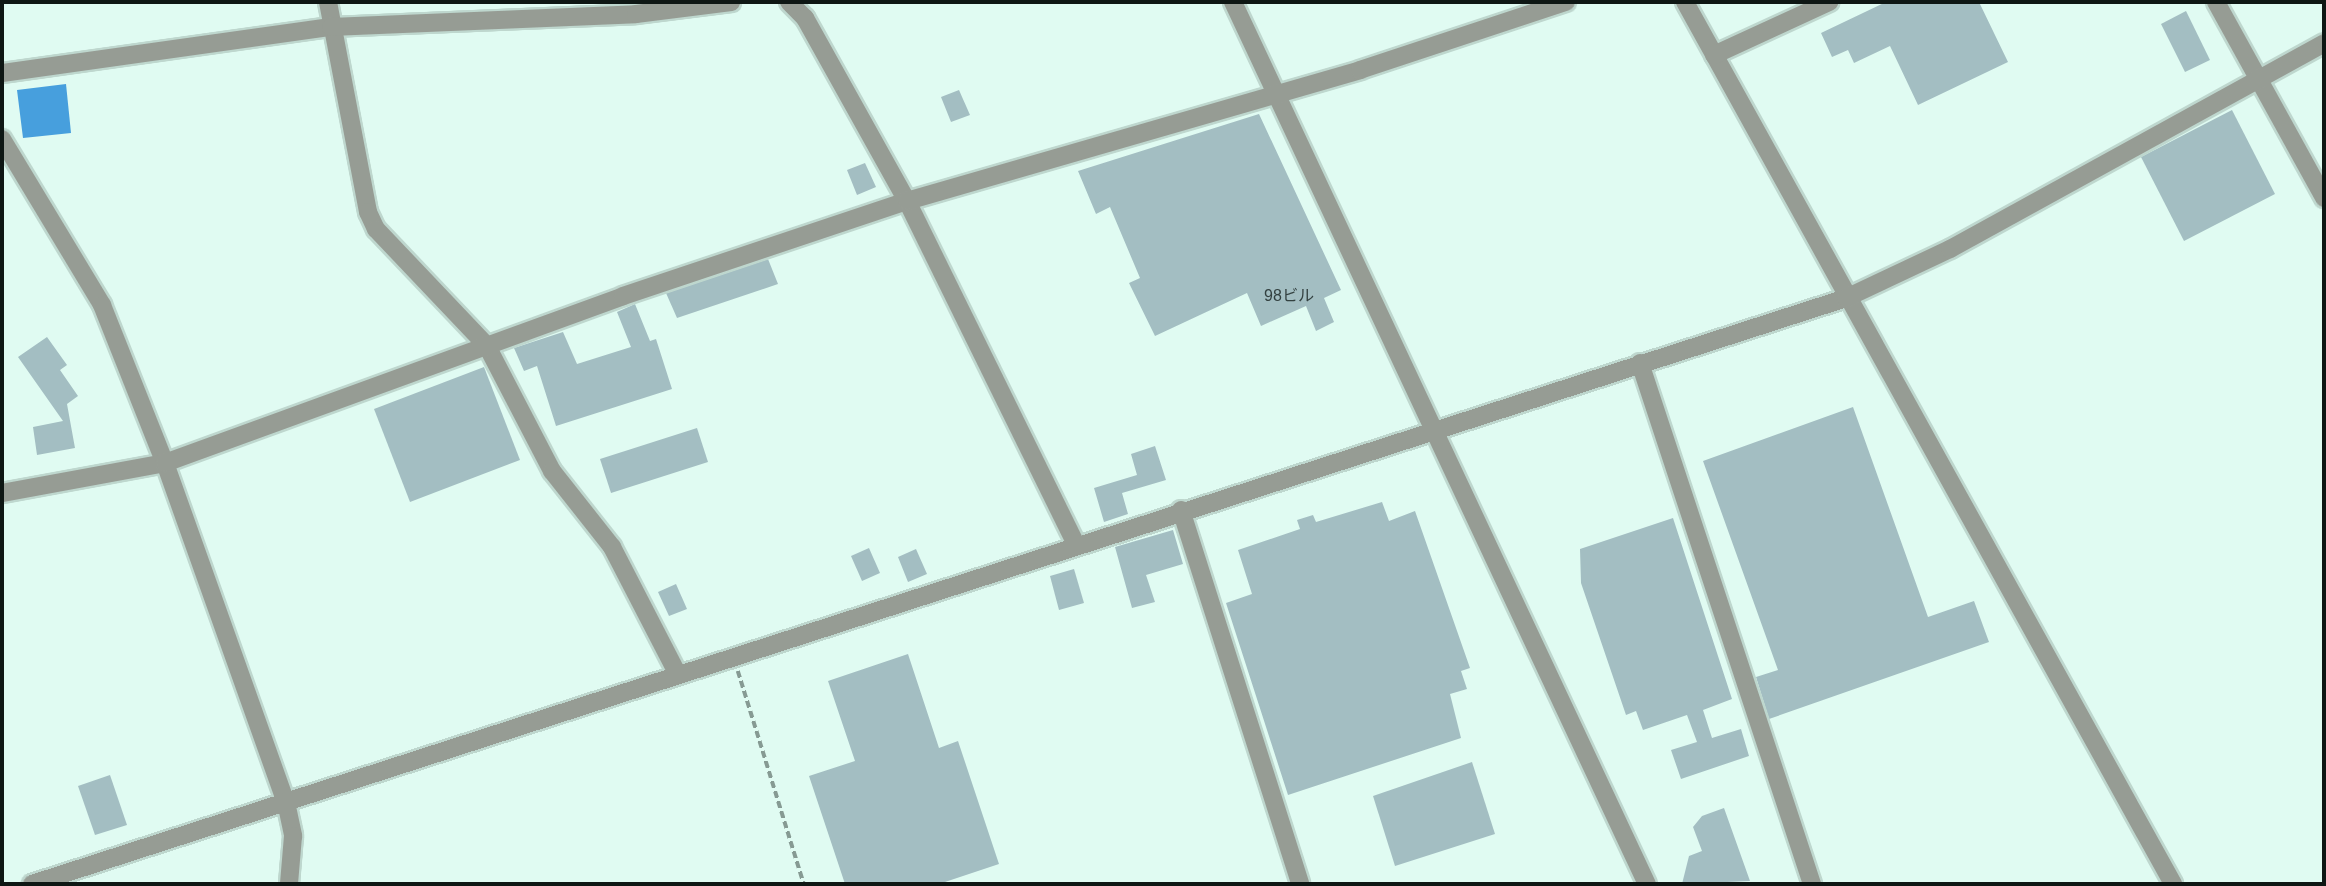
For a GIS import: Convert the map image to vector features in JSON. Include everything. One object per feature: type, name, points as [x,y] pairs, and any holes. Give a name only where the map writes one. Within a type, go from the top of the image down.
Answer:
[{"type":"street","points":[[328,2],[368,212],[376,229],[487,346],[552,471],[612,547],[677,673]]},
{"type":"street","points":[[2,73],[331,27],[731,2]]},
{"type":"street","points":[[789,2],[805,19],[908,201],[1076,544]]},
{"type":"street","points":[[1233,2],[1272,94],[1647,884]]},
{"type":"street","points":[[2,493],[165,463],[487,346],[908,201],[1272,94],[1566,2]]},
{"type":"street","points":[[1685,2],[1846,298],[2173,884]]},
{"type":"street","points":[[1714,55],[1829,2]]},
{"type":"street","points":[[2216,2],[2324,198]]},
{"type":"street","points":[[32,884],[1430,429],[1846,298],[1950,249],[2324,43]]},
{"type":"street","points":[[2,139],[103,305],[165,463],[286,802],[293,836],[289,884]]},
{"type":"street","points":[[1640,363],[1812,884]]},
{"type":"street","points":[[1181,510],[1300,884]]},
{"type":"path","points":[[733,656],[804,884]]},
{"type":"water","points":[[66,84],[71,133],[23,138],[17,90]]},
{"type":"building","points":[[1886,2],[1979,2],[2008,62],[1918,105],[1890,46],[1854,63],[1848,50],[1832,57],[1821,33]]},
{"type":"building","points":[[2186,11],[2210,60],[2185,72],[2161,24]]},
{"type":"building","points":[[959,90],[970,115],[951,122],[941,97]]},
{"type":"building","points":[[2232,110],[2275,194],[2184,241],[2141,157]]},
{"type":"building","points":[[1259,114],[1341,290],[1324,298],[1334,322],[1316,331],[1306,306],[1261,326],[1247,293],[1155,336],[1129,283],[1140,278],[1110,207],[1096,214],[1078,171]]},
{"type":"building","points":[[865,163],[876,187],[857,195],[847,170]]},
{"type":"building","points":[[768,259],[778,284],[677,318],[666,293]]},
{"type":"building","points":[[635,304],[650,341],[656,339],[672,389],[556,426],[537,366],[524,371],[514,348],[563,332],[577,364],[631,347],[617,312]]},
{"type":"building","points":[[47,337],[67,365],[60,370],[78,396],[67,404],[75,448],[37,455],[33,427],[63,421],[18,357]]},
{"type":"building","points":[[484,367],[520,460],[410,502],[374,409]]},
{"type":"building","points":[[1853,407],[1928,617],[1974,601],[1989,642],[1769,719],[1756,677],[1778,670],[1703,461]]},
{"type":"building","points":[[697,428],[708,462],[611,493],[600,459]]},
{"type":"building","points":[[1155,446],[1166,480],[1122,493],[1128,514],[1104,522],[1094,488],[1137,475],[1131,454]]},
{"type":"building","points":[[1382,502],[1389,521],[1415,511],[1470,668],[1461,671],[1467,689],[1450,694],[1461,738],[1288,795],[1226,603],[1252,594],[1238,550],[1300,529],[1297,520],[1313,515],[1316,522]]},
{"type":"building","points":[[1673,518],[1732,699],[1703,710],[1712,738],[1741,729],[1749,756],[1681,779],[1671,750],[1697,742],[1687,715],[1643,730],[1636,711],[1626,715],[1581,583],[1580,549]]},
{"type":"building","points":[[1173,530],[1183,564],[1146,575],[1155,602],[1132,608],[1115,547]]},
{"type":"building","points":[[869,548],[880,573],[862,581],[851,556]]},
{"type":"building","points":[[916,549],[927,574],[908,582],[898,557]]},
{"type":"building","points":[[1074,569],[1084,603],[1059,610],[1050,576]]},
{"type":"building","points":[[676,584],[687,609],[669,616],[658,592]]},
{"type":"building","points":[[908,654],[939,748],[958,741],[999,864],[939,884],[845,884],[809,776],[855,761],[828,681]]},
{"type":"building","points":[[1472,762],[1495,834],[1395,866],[1373,796]]},
{"type":"building","points":[[110,775],[127,825],[95,835],[78,786]]},
{"type":"building","points":[[1724,808],[1750,881],[1682,884],[1689,856],[1702,851],[1693,827],[1702,816]]}]
